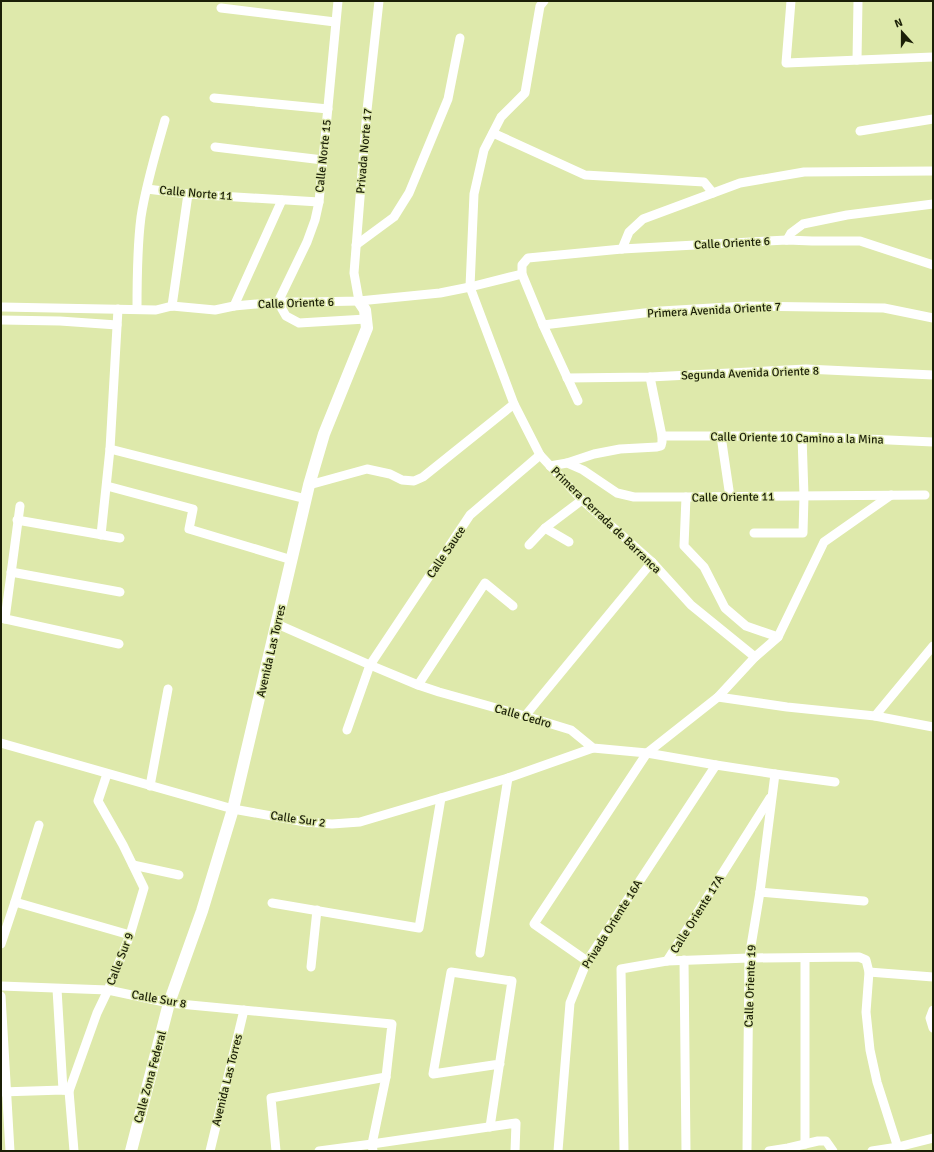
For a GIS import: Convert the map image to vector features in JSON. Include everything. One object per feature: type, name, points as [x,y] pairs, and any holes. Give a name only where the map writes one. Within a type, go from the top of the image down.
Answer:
[{"type":"main road","name":"Avenida Las Torres","points":[[169,1003],[202,911],[234,809],[309,485],[324,434],[367,328],[365,310],[359,300]]},
{"type":"main road","name":"Calle Zona Federal","points":[[131,1151],[169,1003]]},
{"type":"street","name":"Calle Norte 15","points":[[278,302],[307,242],[315,220],[319,202],[338,1]]},
{"type":"street","name":"Privada Norte 17","points":[[359,300],[354,273],[367,110],[379,1]]},
{"type":"street","points":[[470,287],[474,194],[484,150],[501,117],[525,93],[540,6],[544,1]]},
{"type":"street","points":[[791,1],[786,63],[933,57]]},
{"type":"street","points":[[857,60],[858,1]]},
{"type":"street","points":[[221,8],[335,22]]},
{"type":"street","points":[[356,245],[394,217],[409,193],[448,99],[460,38]]},
{"type":"street","points":[[214,98],[328,109]]},
{"type":"street","points":[[860,131],[933,119]]},
{"type":"street","points":[[147,188],[165,120]]},
{"type":"street","points":[[493,133],[585,175],[704,182],[713,193]]},
{"type":"street","points":[[215,147],[323,160]]},
{"type":"street","points":[[622,249],[629,232],[643,219],[740,183],[804,172],[933,171]]},
{"type":"street","name":"Calle Norte 11","points":[[137,309],[137,270],[141,218],[147,188],[188,194],[319,202]]},
{"type":"street","points":[[172,306],[188,194]]},
{"type":"street","points":[[234,306],[282,200]]},
{"type":"street","points":[[787,240],[791,233],[803,224],[847,215],[933,204]]},
{"type":"street","name":"Calle Oriente 6","points":[[1,307],[156,310],[172,306],[215,310],[234,306],[278,302],[359,300],[440,293],[470,287],[522,274],[522,265],[528,258],[622,249],[787,240],[860,241],[933,265]]},
{"type":"street","points":[[522,274],[543,325],[578,401]]},
{"type":"street","name":"Primera Cerrada de Barranca","points":[[470,287],[514,404],[540,455],[582,500],[652,562],[691,605],[755,657]]},
{"type":"street","points":[[278,302],[286,316],[299,323],[366,319]]},
{"type":"street","name":"Primera Avenida Oriente 7","points":[[543,325],[661,311],[746,306],[884,308],[933,318]]},
{"type":"street","points":[[60,321],[69,312],[70,308]]},
{"type":"street","points":[[101,535],[110,449],[118,309]]},
{"type":"street","points":[[1,320],[60,321],[118,325]]},
{"type":"street","name":"Segunda Avenida Oriente 8","points":[[567,378],[650,377],[806,369],[933,375]]},
{"type":"street","points":[[550,466],[567,463],[594,454],[620,449],[661,446],[662,436],[650,377]]},
{"type":"street","points":[[309,485],[367,469],[390,474],[402,480],[414,481],[423,477],[514,404]]},
{"type":"street","name":"Calle Oriente 10 Camino a la Mina","points":[[662,436],[802,436],[933,442]]},
{"type":"street","points":[[721,436],[730,497]]},
{"type":"street","points":[[754,533],[803,532],[804,496],[802,436]]},
{"type":"street","points":[[110,449],[306,499]]},
{"type":"street","name":"Calle Sauce","points":[[347,730],[370,665],[470,515],[540,455]]},
{"type":"street","name":"Calle Oriente 11","points":[[567,463],[583,470],[617,494],[634,497],[925,495]]},
{"type":"street","points":[[106,486],[193,509],[189,529],[292,560]]},
{"type":"street","points":[[587,961],[534,924],[647,753],[718,697],[755,657],[778,637],[824,542],[891,495]]},
{"type":"street","points":[[686,497],[684,546],[704,567],[725,608],[746,626],[778,637]]},
{"type":"street","points":[[529,545],[545,528],[582,500]]},
{"type":"street","points":[[20,506],[3,618],[119,644]]},
{"type":"street","points":[[17,520],[120,538]]},
{"type":"street","points":[[545,528],[569,542]]},
{"type":"street","points":[[525,716],[652,562]]},
{"type":"street","points":[[11,572],[120,592]]},
{"type":"street","points":[[418,685],[485,583],[513,606]]},
{"type":"street","name":"Calle Cedro","points":[[278,624],[418,685],[571,730],[593,748]]},
{"type":"street","points":[[875,716],[933,646]]},
{"type":"street","points":[[150,786],[168,689]]},
{"type":"street","points":[[718,697],[787,707],[875,716],[933,727]]},
{"type":"street","name":"Calle Sur 2","points":[[1,743],[234,809],[306,822],[332,824],[360,822],[508,778],[593,748]]},
{"type":"street","points":[[593,748],[647,753],[716,765],[835,782]]},
{"type":"street","name":"Privada Oriente 16A","points":[[558,1151],[570,1003],[587,961],[716,765]]},
{"type":"street","name":"Calle Sur 9","points":[[74,1151],[66,1091],[130,935],[144,888],[123,845],[98,801],[107,774]]},
{"type":"street","name":"Calle Oriente 19","points":[[747,1151],[749,958],[760,892],[775,774]]},
{"type":"street","points":[[480,953],[508,778]]},
{"type":"street","name":"Calle Oriente 17A","points":[[624,1151],[621,969],[667,961],[772,795]]},
{"type":"street","points":[[272,902],[419,928],[441,798]]},
{"type":"street","points":[[1,944],[39,825]]},
{"type":"street","points":[[133,865],[179,875]]},
{"type":"street","points":[[760,892],[864,901]]},
{"type":"street","points":[[15,902],[130,935]]},
{"type":"street","points":[[311,968],[317,910]]},
{"type":"street","points":[[667,961],[749,958],[859,957],[866,960],[869,972],[866,1012],[870,1050],[898,1149]]},
{"type":"street","points":[[805,958],[805,1144]]},
{"type":"street","points":[[684,960],[686,1151]]},
{"type":"street","points":[[490,1127],[500,1064],[512,981],[451,972],[433,1074],[500,1064]]},
{"type":"street","points":[[869,972],[933,977]]},
{"type":"street","name":"Calle Sur 8","points":[[1,986],[108,990],[169,1003],[392,1024],[386,1077]]},
{"type":"street","points":[[4,1092],[66,1091],[57,989]]},
{"type":"street","points":[[1,996],[4,1092],[10,1151]]},
{"type":"street","name":"Avenida Las Torres","points":[[210,1151],[244,1010]]},
{"type":"street","points":[[933,1010],[930,1018],[933,1028]]},
{"type":"street","points":[[276,1151],[271,1098],[386,1077],[372,1148]]},
{"type":"street","points":[[319,1151],[372,1148],[516,1123],[515,1151]]},
{"type":"street","points":[[872,1151],[898,1149],[933,1138]]},
{"type":"street","points":[[769,1151],[789,1150],[818,1140],[826,1141],[833,1151]]}]
